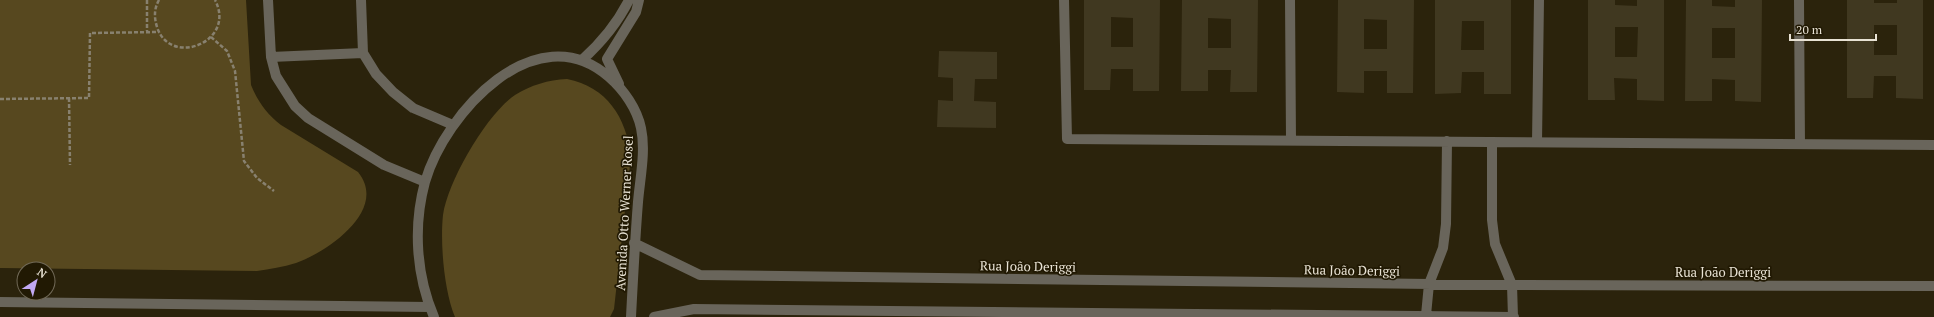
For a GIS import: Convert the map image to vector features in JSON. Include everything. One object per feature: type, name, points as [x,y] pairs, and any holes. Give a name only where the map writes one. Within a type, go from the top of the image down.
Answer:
[{"type":"street","points":[[268,0],[270,57],[276,76],[295,106],[308,118],[384,165],[425,182]]},
{"type":"street","points":[[361,0],[363,53],[376,74],[393,92],[413,108],[453,125]]},
{"type":"street","points":[[582,60],[600,44],[619,20],[629,0]]},
{"type":"street","points":[[626,96],[607,59],[636,12],[639,0]]},
{"type":"street","points":[[1064,0],[1067,138],[1934,145]]},
{"type":"street","points":[[1290,0],[1291,140]]},
{"type":"street","points":[[1537,142],[1539,0]]},
{"type":"street","points":[[1800,0],[1800,144]]},
{"type":"street","points":[[270,57],[363,53]]},
{"type":"street","name":"Avenida Otto Werner Rosel","points":[[434,317],[421,277],[418,245],[419,213],[425,182],[437,152],[453,125],[491,84],[523,64],[552,56],[582,60],[599,69],[615,82],[636,112],[641,129],[642,147],[634,243],[631,317]]},
{"type":"street","points":[[1426,315],[1429,284],[1442,248],[1446,224],[1447,141]]},
{"type":"street","points":[[654,317],[694,309],[1513,317],[1512,285],[1496,244],[1492,220],[1492,142]]},
{"type":"street","name":"Rua João Deriggi","points":[[634,243],[700,275],[1512,285],[1934,286]]},
{"type":"street","points":[[0,302],[430,307]]},
{"type":"path","points":[[147,0],[147,32]]},
{"type":"path","points":[[159,0],[156,6],[155,19],[159,32],[166,41],[178,47],[190,48],[201,45],[211,37],[218,27],[220,14],[215,0]]},
{"type":"path","points":[[0,99],[89,98],[90,33],[159,32]]},
{"type":"path","points":[[211,37],[227,51],[235,71],[244,161],[257,178],[274,191]]},
{"type":"path","points":[[69,98],[70,165]]},
{"type":"shaded area","points":[[0,0],[246,0],[251,85],[263,107],[281,125],[358,172],[366,186],[366,201],[360,215],[350,228],[323,249],[309,257],[296,263],[276,268],[257,271],[56,269],[56,261],[16,261],[16,268],[0,268]]},
{"type":"shaded area","points":[[567,79],[581,83],[593,89],[604,97],[612,106],[625,129],[631,156],[614,309],[610,317],[455,317],[448,294],[444,267],[442,226],[446,201],[460,167],[492,117],[515,95],[527,88],[540,84]]},
{"type":"building","points":[[1084,0],[1160,0],[1159,91],[1133,91],[1133,69],[1111,69],[1110,90],[1084,90]],"holes":[[[1111,17],[1133,18],[1133,47],[1111,47]]]},
{"type":"building","points":[[1182,0],[1258,0],[1257,92],[1230,92],[1231,70],[1208,70],[1208,91],[1181,91]],"holes":[[[1208,18],[1231,19],[1231,48],[1208,48]]]},
{"type":"building","points":[[1338,0],[1414,0],[1413,93],[1387,93],[1387,71],[1364,71],[1364,93],[1337,92]],"holes":[[[1364,19],[1387,20],[1387,49],[1364,49]]]},
{"type":"building","points":[[1435,0],[1511,0],[1511,94],[1484,94],[1484,72],[1462,72],[1461,93],[1435,94]],"holes":[[[1462,21],[1484,21],[1484,50],[1461,50]]]},
{"type":"building","points":[[1588,0],[1615,0],[1615,5],[1637,6],[1637,0],[1664,0],[1664,101],[1637,100],[1637,79],[1614,78],[1615,100],[1588,100]],"holes":[[[1615,27],[1638,27],[1637,57],[1615,57]]]},
{"type":"building","points":[[1686,0],[1712,0],[1712,6],[1735,7],[1735,0],[1762,0],[1761,102],[1735,101],[1735,80],[1712,79],[1712,101],[1685,101]],"holes":[[[1712,28],[1735,28],[1735,58],[1712,58]]]},
{"type":"building","points":[[1847,0],[1874,0],[1874,3],[1897,3],[1897,0],[1923,0],[1923,99],[1896,98],[1896,76],[1874,76],[1873,98],[1847,98]],"holes":[[[1874,25],[1897,25],[1897,55],[1874,55]]]},
{"type":"building","points":[[939,51],[997,52],[997,79],[975,79],[974,101],[996,102],[996,128],[937,127],[938,100],[953,101],[953,78],[938,77]]}]
